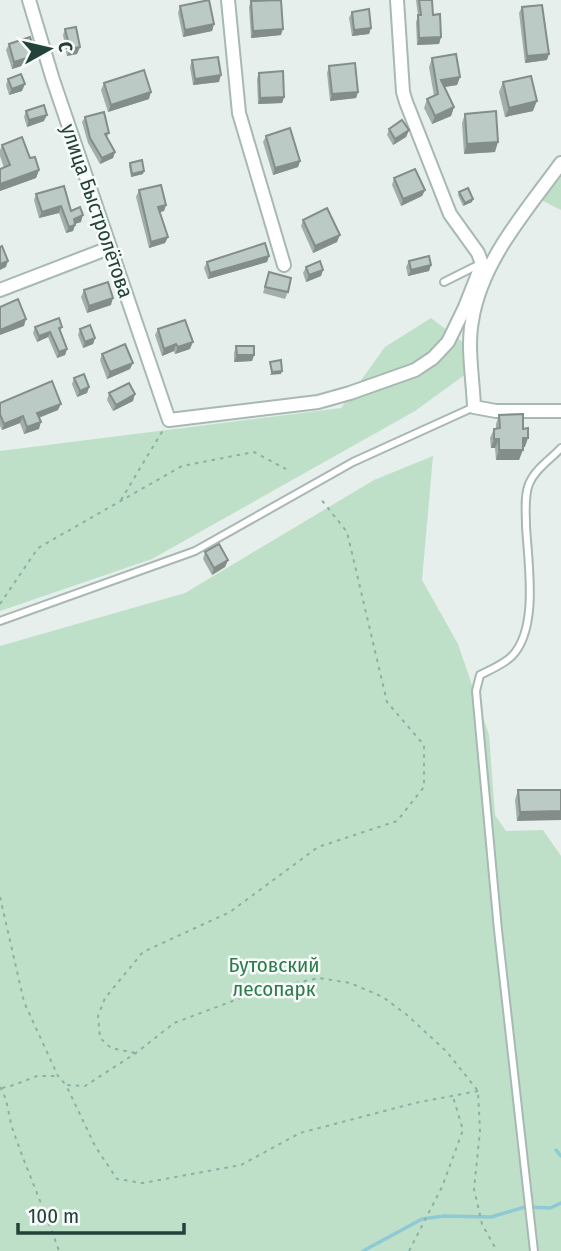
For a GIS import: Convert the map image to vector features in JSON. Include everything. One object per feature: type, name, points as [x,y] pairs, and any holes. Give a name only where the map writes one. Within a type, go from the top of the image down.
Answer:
[{"type":"street","name":"улица Быстролётова","points":[[29,0],[52,80],[169,420]]},
{"type":"street","points":[[228,0],[239,113],[284,265]]},
{"type":"street","points":[[169,420],[318,402],[415,370],[433,358],[448,342],[482,264],[478,253],[450,214],[406,102],[403,92],[397,0]]},
{"type":"street","points":[[561,163],[507,238],[481,290],[472,320],[470,341],[474,407],[496,411],[561,411]]},
{"type":"street","points":[[0,290],[109,248]]},
{"type":"lane","points":[[444,282],[482,264]]},
{"type":"lane","points":[[0,621],[195,551],[353,462],[474,407]]},
{"type":"lane","points":[[534,1251],[498,930],[476,691],[480,675],[510,659],[524,638],[529,604],[526,506],[528,486],[535,473],[557,458],[561,447]]},
{"type":"path","points":[[120,501],[169,420]]},
{"type":"path","points":[[0,604],[38,548],[182,467],[254,452],[286,468]]},
{"type":"path","points":[[136,1053],[111,1048],[100,1038],[98,1016],[105,998],[143,952],[230,912],[317,848],[397,821],[424,787],[424,745],[387,702],[347,532],[320,498]]},
{"type":"path","points":[[0,897],[24,1002],[58,1076],[66,1085],[95,1146],[117,1178],[143,1182],[241,1165],[300,1133],[415,1103],[478,1091]]},
{"type":"path","points":[[66,1085],[85,1086],[136,1053],[174,1023],[262,990],[319,978],[350,983],[383,997],[407,1015],[447,1052],[478,1091],[480,1131],[474,1189],[482,1224],[497,1251]]},
{"type":"path","points":[[58,1076],[37,1076],[15,1085],[0,1087],[7,1099],[9,1121],[59,1251]]},
{"type":"path","points":[[409,1251],[442,1187],[463,1130],[453,1096]]},
{"type":"green space","points":[[561,170],[561,210],[539,199]]},
{"type":"green space","points":[[431,318],[464,343],[466,374],[415,411],[152,559],[0,611],[0,451],[341,408],[385,347]]},
{"type":"green space","name":"Бутовский лесопарк","points":[[433,456],[422,580],[458,644],[489,735],[495,815],[506,831],[543,830],[561,856],[561,1251],[0,1251],[0,646],[185,593],[374,480]]},
{"type":"building","points":[[209,0],[214,24],[185,30],[180,6]]},
{"type":"building","points":[[281,0],[283,29],[253,31],[251,1]]},
{"type":"building","points":[[419,0],[432,0],[433,15],[440,14],[441,37],[419,38]]},
{"type":"building","points":[[542,5],[549,54],[527,56],[522,7]]},
{"type":"building","points":[[369,9],[371,28],[354,30],[352,12]]},
{"type":"building","points":[[76,27],[80,47],[70,49],[65,29]]},
{"type":"building","points":[[30,37],[36,55],[14,62],[9,44]]},
{"type":"building","points":[[456,54],[460,77],[441,80],[454,107],[435,116],[427,99],[438,94],[432,58]]},
{"type":"building","points":[[218,57],[221,75],[195,79],[192,60]]},
{"type":"building","points":[[355,63],[358,92],[332,94],[329,66]]},
{"type":"building","points":[[144,70],[151,92],[111,105],[104,83]]},
{"type":"building","points":[[283,71],[284,97],[260,98],[259,73]]},
{"type":"building","points":[[21,74],[25,84],[12,89],[8,79]]},
{"type":"building","points":[[531,76],[537,101],[509,108],[503,82]]},
{"type":"building","points":[[44,105],[47,115],[29,120],[26,111]]},
{"type":"building","points":[[496,111],[498,142],[467,144],[465,114]]},
{"type":"building","points":[[104,112],[109,133],[105,134],[115,152],[102,158],[90,138],[85,117]]},
{"type":"building","points":[[402,120],[409,130],[395,139],[389,129]]},
{"type":"building","points":[[290,128],[300,161],[275,168],[266,136]]},
{"type":"building","points":[[22,137],[30,158],[35,157],[39,170],[0,184],[0,169],[10,165],[2,145]]},
{"type":"building","points":[[142,160],[144,171],[132,174],[130,163]]},
{"type":"building","points":[[415,169],[425,190],[403,199],[394,178]]},
{"type":"building","points":[[161,185],[166,205],[158,207],[168,237],[151,242],[139,190]]},
{"type":"building","points":[[64,186],[71,211],[80,207],[83,215],[74,219],[75,225],[69,227],[61,206],[42,212],[36,194]]},
{"type":"building","points":[[468,188],[473,199],[465,203],[459,192]]},
{"type":"building","points":[[327,208],[340,235],[315,246],[303,220]]},
{"type":"building","points":[[265,243],[269,256],[210,273],[207,262]]},
{"type":"building","points":[[2,246],[8,261],[0,264],[0,247]]},
{"type":"building","points":[[429,256],[431,265],[411,270],[409,261]]},
{"type":"building","points":[[320,261],[323,270],[309,275],[306,267]]},
{"type":"building","points":[[269,272],[291,278],[288,292],[265,287]]},
{"type":"building","points":[[108,282],[113,298],[89,306],[84,290]]},
{"type":"building","points":[[18,299],[26,319],[0,330],[0,307]]},
{"type":"building","points":[[59,318],[62,327],[59,328],[67,349],[59,352],[50,332],[39,336],[35,327]]},
{"type":"building","points":[[185,320],[193,342],[164,349],[158,329]]},
{"type":"building","points":[[90,325],[95,338],[85,342],[80,329]]},
{"type":"building","points":[[125,344],[133,363],[110,372],[102,354]]},
{"type":"building","points":[[236,346],[254,346],[254,355],[237,355]]},
{"type":"building","points":[[281,360],[282,371],[272,372],[270,362]]},
{"type":"building","points":[[84,374],[89,387],[80,391],[74,378]]},
{"type":"building","points":[[52,381],[61,404],[37,413],[41,422],[27,427],[23,416],[4,424],[0,403]]},
{"type":"building","points":[[129,383],[135,394],[116,405],[109,393]]},
{"type":"building","points":[[523,414],[523,429],[528,428],[528,438],[523,438],[523,450],[499,450],[499,439],[494,439],[494,429],[500,428],[499,415]]},
{"type":"building","points":[[219,544],[228,560],[214,568],[205,552]]},
{"type":"building","points":[[518,790],[561,790],[561,811],[520,812]]},
{"type":"waterway","points":[[556,1150],[561,1156]]},
{"type":"waterway","points":[[363,1251],[422,1219],[444,1216],[491,1217],[525,1207],[550,1208],[561,1203]]}]
